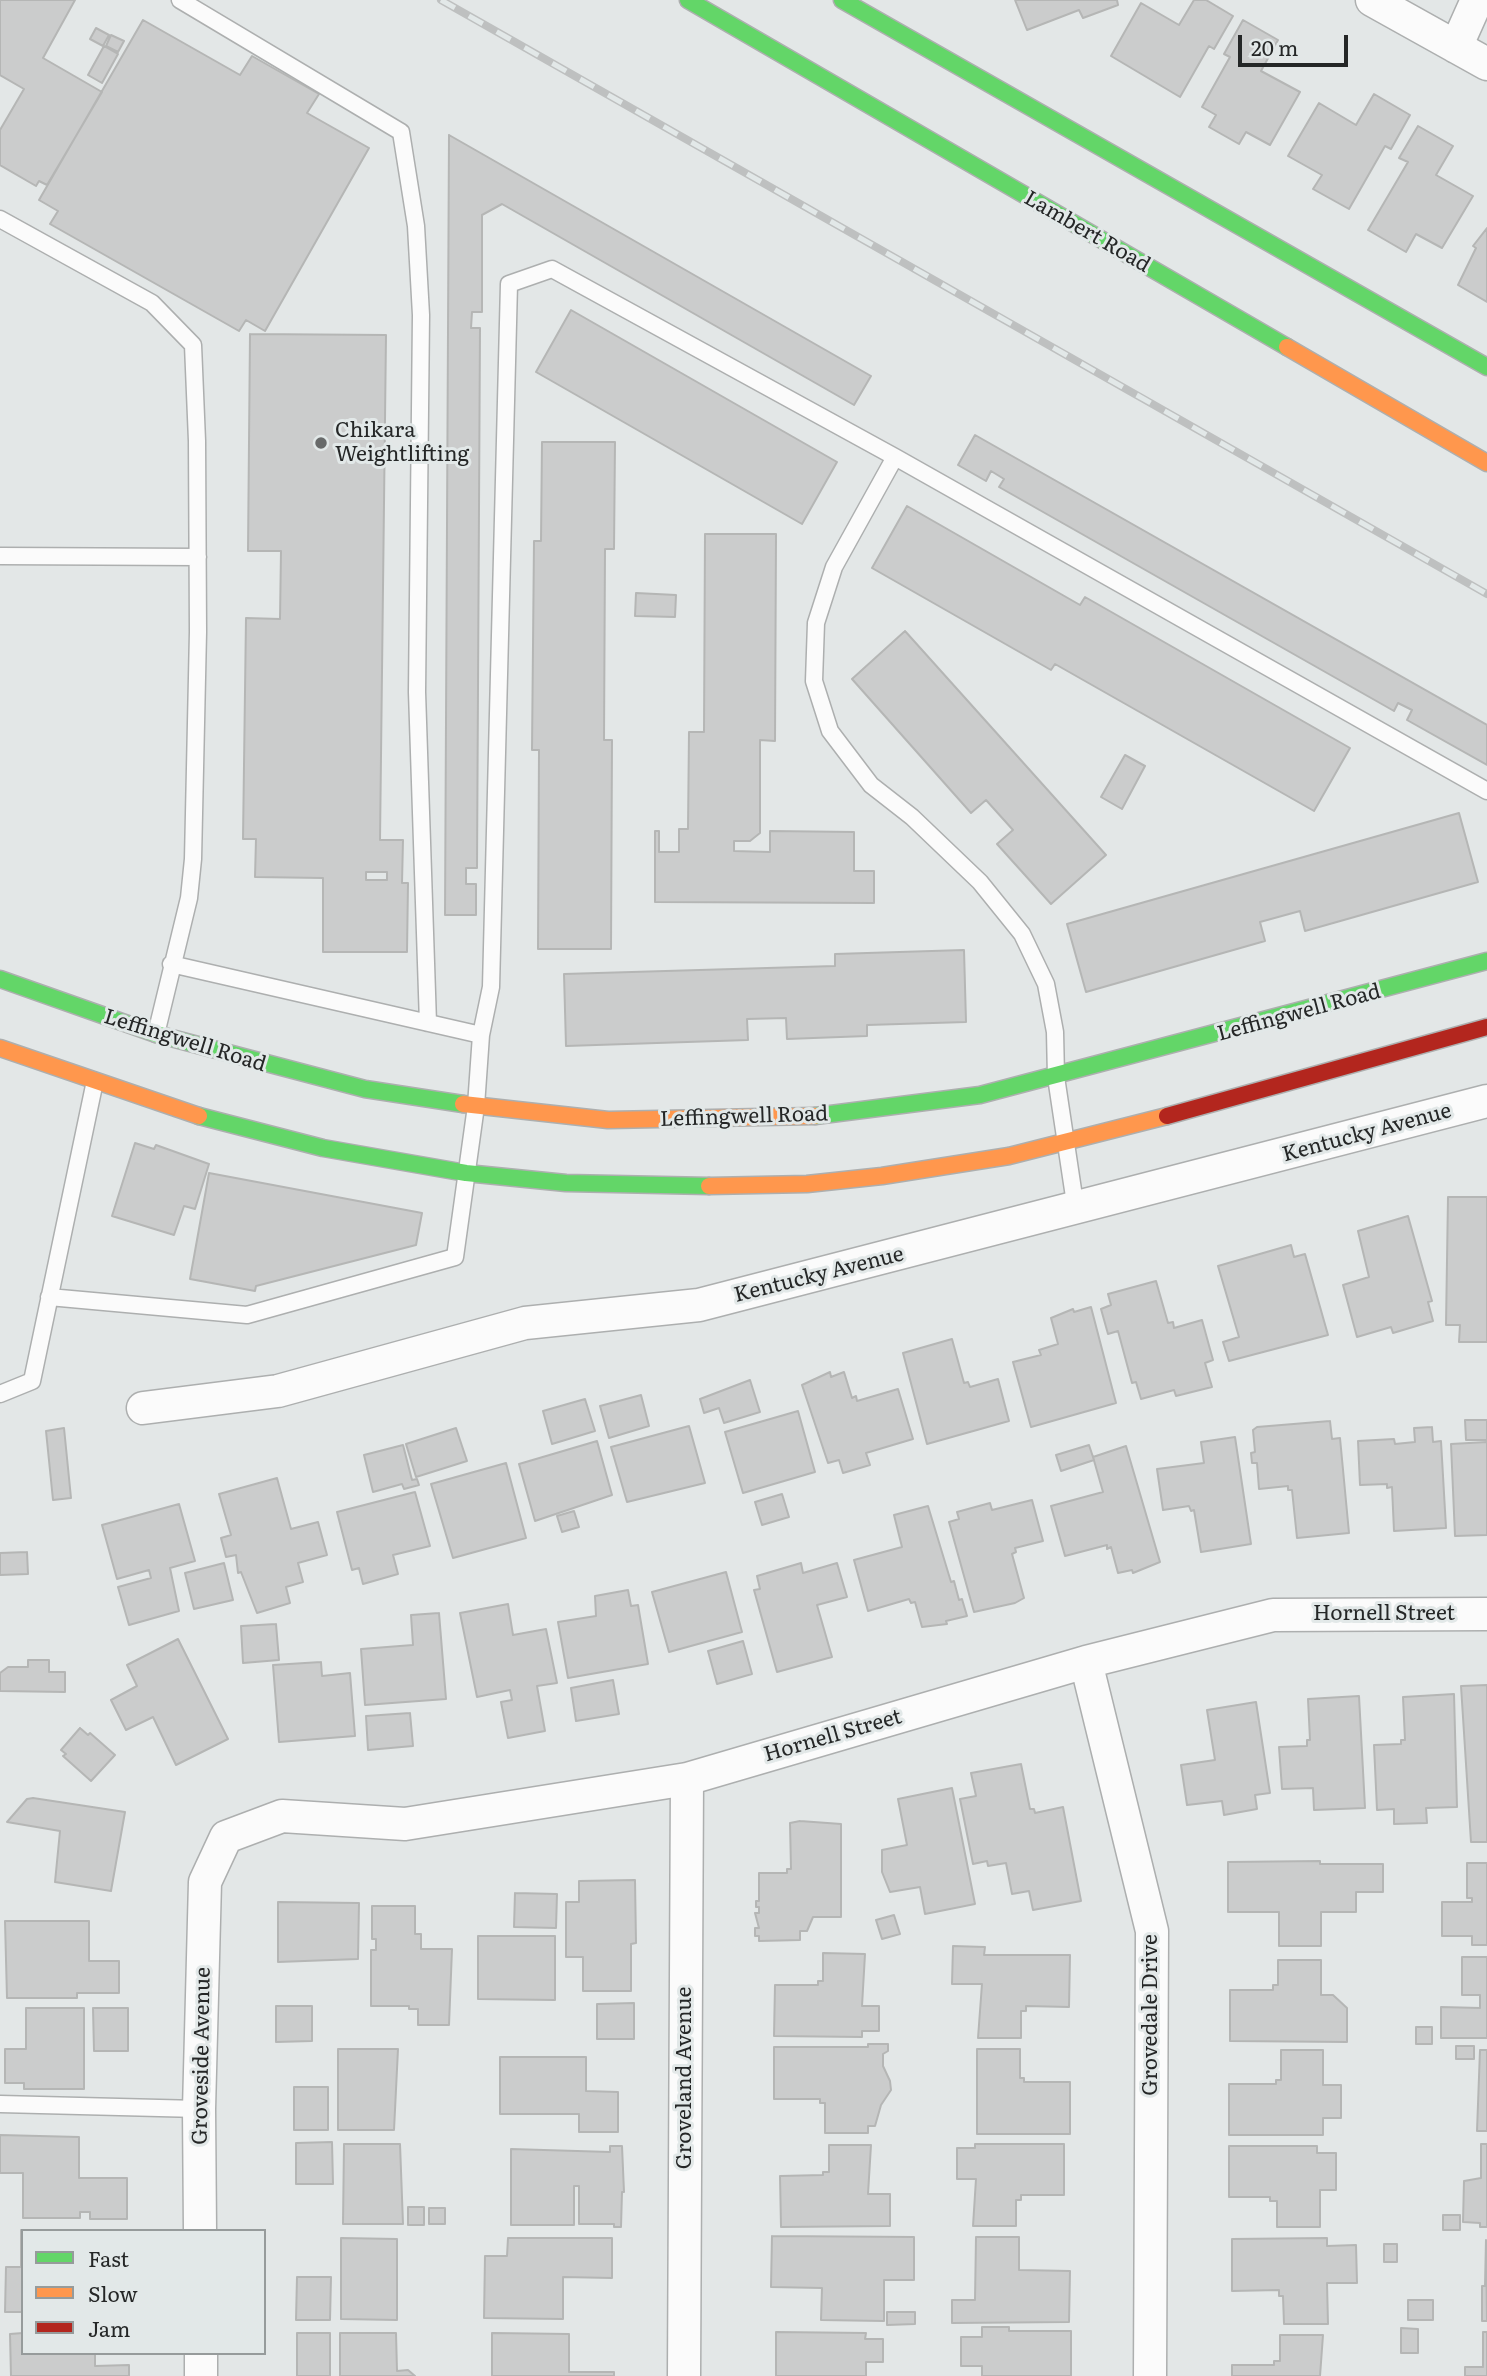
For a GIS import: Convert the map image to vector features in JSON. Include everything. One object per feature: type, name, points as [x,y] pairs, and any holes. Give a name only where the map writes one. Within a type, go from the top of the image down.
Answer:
[{"type":"main road","name":"Lambert Road","points":[[688,0],[1487,463]]},
{"type":"main road","points":[[842,0],[1487,367]]},
{"type":"main road","name":"Leffingwell Road","points":[[0,979],[156,1034],[265,1065],[365,1089],[476,1107],[608,1120],[769,1119],[833,1115],[980,1095],[1487,961]]},
{"type":"main road","points":[[0,1048],[205,1118],[323,1148],[466,1173],[566,1183],[676,1187],[807,1184],[947,1167],[1066,1142],[1487,1027]]},
{"type":"street","points":[[1372,0],[1487,64]]},
{"type":"street","points":[[1456,47],[1477,0]]},
{"type":"street","name":"Kentucky Avenue","points":[[143,1408],[278,1391],[525,1323],[699,1306],[1487,1101]]},
{"type":"street","name":"Hornell Street","points":[[205,1882],[226,1837],[282,1816],[405,1824],[687,1779],[1086,1662],[1273,1615],[1487,1614]]},
{"type":"street","name":"Grovedale Drive","points":[[1086,1662],[1152,1931],[1150,2376]]},
{"type":"street","name":"Groveland Avenue","points":[[684,2376],[687,1779]]},
{"type":"street","name":"Groveside Avenue","points":[[200,2229],[199,2109],[205,1882]]},
{"type":"street","points":[[201,2355],[201,2376]]},
{"type":"lane","points":[[180,0],[401,132],[416,226],[421,315],[417,692],[428,1023]]},
{"type":"lane","points":[[0,219],[152,303],[193,345],[198,557],[193,859],[189,898],[156,1034]]},
{"type":"lane","points":[[49,1297],[247,1315],[455,1257],[476,1107],[481,1035],[491,987],[509,284],[552,269],[895,457],[1487,791]]},
{"type":"lane","points":[[895,457],[834,567],[816,623],[814,681],[830,731],[871,785],[912,817],[980,882],[1021,934],[1046,984],[1055,1031],[1056,1077],[1076,1210]]},
{"type":"lane","points":[[0,556],[198,557]]},
{"type":"lane","points":[[171,964],[481,1035]]},
{"type":"lane","points":[[0,1394],[32,1381],[95,1081]]},
{"type":"lane","points":[[0,2104],[199,2109]]},
{"type":"building","points":[[0,0],[75,0],[43,58],[102,92],[47,185],[39,181],[36,186],[0,165],[0,130],[24,89],[0,75]]},
{"type":"building","points":[[1015,0],[1117,0],[1118,5],[1083,18],[1079,10],[1027,30]]},
{"type":"building","points":[[1194,0],[1206,0],[1233,16],[1214,49],[1209,46],[1180,97],[1111,56],[1141,3],[1179,25]]},
{"type":"building","points":[[143,20],[240,75],[252,56],[319,94],[307,113],[369,148],[265,331],[246,320],[239,331],[50,224],[58,211],[39,200]]},
{"type":"building","points":[[1243,20],[1278,40],[1261,71],[1300,92],[1270,145],[1246,132],[1239,144],[1209,127],[1216,115],[1202,107],[1230,57],[1224,54]]},
{"type":"building","points":[[96,28],[109,35],[103,46],[90,39]]},
{"type":"building","points":[[111,35],[124,41],[118,52],[106,46]]},
{"type":"building","points":[[104,46],[118,54],[102,83],[88,75]]},
{"type":"building","points":[[1374,94],[1410,115],[1391,149],[1385,146],[1349,209],[1313,189],[1322,175],[1288,156],[1319,103],[1356,125]]},
{"type":"building","points":[[1418,126],[1453,146],[1436,175],[1473,196],[1442,248],[1416,234],[1406,252],[1368,230],[1408,162],[1399,158]]},
{"type":"building","points":[[449,135],[871,376],[854,405],[502,204],[482,215],[482,312],[472,312],[471,328],[480,328],[477,868],[466,868],[466,884],[476,884],[476,915],[445,915]]},
{"type":"building","points":[[1487,228],[1487,302],[1458,285],[1476,248],[1473,246]]},
{"type":"building","points":[[571,310],[837,462],[802,524],[536,372]]},
{"type":"building","points":[[250,334],[386,335],[380,840],[403,840],[402,883],[408,883],[407,952],[323,952],[323,878],[255,877],[256,839],[243,839],[246,618],[280,619],[281,551],[248,551]],"holes":[[[366,872],[387,872],[387,880],[366,880]]]},
{"type":"building","points":[[975,435],[1487,725],[1487,765],[1407,720],[1412,710],[1398,703],[1394,711],[999,487],[1004,479],[991,471],[986,481],[958,465]]},
{"type":"building","points":[[542,442],[615,442],[614,549],[605,549],[604,740],[612,740],[611,949],[538,949],[539,750],[532,750],[534,541],[541,541]]},
{"type":"building","points":[[907,506],[1080,605],[1085,597],[1350,748],[1314,811],[1055,664],[1051,670],[872,568]]},
{"type":"building","points":[[705,534],[776,534],[775,741],[760,740],[760,833],[750,841],[734,841],[734,851],[770,852],[770,831],[854,832],[854,871],[874,871],[874,903],[655,902],[655,831],[659,831],[659,852],[679,852],[679,829],[688,829],[689,732],[704,732]]},
{"type":"building","points":[[636,593],[676,595],[675,617],[635,616]]},
{"type":"building","points":[[905,631],[1106,855],[1051,904],[997,844],[1013,830],[986,800],[971,813],[852,679]]},
{"type":"building","points":[[1125,755],[1145,766],[1122,809],[1101,797]]},
{"type":"building","points":[[1459,813],[1478,882],[1305,931],[1300,911],[1260,922],[1265,941],[1086,992],[1067,924]]},
{"type":"building","points":[[964,950],[966,1022],[867,1025],[867,1036],[787,1039],[786,1018],[747,1019],[748,1040],[566,1046],[564,974],[835,966],[835,954]]},
{"type":"building","points":[[135,1143],[154,1149],[156,1145],[209,1164],[195,1209],[184,1206],[174,1235],[112,1216]]},
{"type":"building","points":[[209,1173],[422,1213],[416,1245],[256,1286],[255,1291],[190,1279]]},
{"type":"building","points":[[1448,1197],[1487,1197],[1487,1342],[1459,1342],[1460,1325],[1446,1325]]},
{"type":"building","points":[[1408,1216],[1432,1301],[1428,1302],[1433,1321],[1393,1333],[1391,1327],[1357,1337],[1343,1285],[1369,1277],[1358,1231]]},
{"type":"building","points":[[1291,1245],[1294,1257],[1305,1254],[1328,1335],[1229,1361],[1223,1342],[1239,1337],[1218,1266]]},
{"type":"building","points":[[1156,1281],[1168,1323],[1173,1322],[1174,1328],[1202,1320],[1213,1360],[1205,1363],[1212,1387],[1176,1396],[1174,1390],[1141,1399],[1136,1382],[1132,1383],[1118,1331],[1108,1334],[1101,1309],[1111,1305],[1108,1294]]},
{"type":"building","points":[[1091,1307],[1116,1403],[1031,1427],[1013,1362],[1041,1355],[1039,1350],[1058,1344],[1051,1318],[1073,1309],[1074,1312]]},
{"type":"building","points":[[952,1339],[964,1383],[968,1382],[970,1387],[998,1379],[1009,1421],[927,1444],[903,1353]]},
{"type":"building","points":[[830,1372],[831,1377],[844,1372],[852,1398],[856,1396],[857,1401],[898,1389],[913,1439],[866,1453],[870,1465],[843,1473],[839,1460],[828,1463],[802,1385]]},
{"type":"building","points":[[750,1380],[760,1412],[724,1423],[719,1408],[704,1413],[700,1399]]},
{"type":"building","points":[[641,1395],[649,1426],[609,1438],[600,1406]]},
{"type":"building","points":[[585,1399],[595,1431],[552,1444],[543,1411]]},
{"type":"building","points":[[798,1411],[815,1472],[743,1493],[725,1432]]},
{"type":"building","points":[[1465,1420],[1487,1420],[1487,1440],[1466,1440]]},
{"type":"building","points":[[1330,1421],[1332,1439],[1340,1438],[1349,1533],[1297,1538],[1292,1490],[1288,1490],[1288,1486],[1259,1489],[1257,1463],[1252,1463],[1251,1453],[1255,1452],[1253,1430],[1257,1427]]},
{"type":"building","points":[[689,1426],[705,1483],[627,1502],[611,1447]]},
{"type":"building","points":[[1432,1427],[1433,1442],[1441,1441],[1446,1528],[1394,1531],[1392,1487],[1387,1488],[1387,1484],[1360,1485],[1358,1441],[1394,1439],[1395,1444],[1415,1442],[1414,1428]]},
{"type":"building","points":[[64,1428],[71,1498],[53,1500],[46,1431]]},
{"type":"building","points":[[456,1428],[467,1461],[416,1477],[406,1444]]},
{"type":"building","points":[[1235,1437],[1251,1544],[1201,1552],[1194,1510],[1191,1511],[1189,1506],[1163,1510],[1157,1469],[1204,1463],[1201,1442]]},
{"type":"building","points":[[597,1441],[612,1495],[535,1521],[519,1464]]},
{"type":"building","points":[[1487,1442],[1487,1535],[1455,1536],[1451,1444]]},
{"type":"building","points":[[403,1445],[412,1480],[417,1479],[419,1485],[404,1489],[402,1484],[373,1492],[364,1455]]},
{"type":"building","points":[[1089,1445],[1094,1460],[1061,1471],[1056,1455]]},
{"type":"building","points":[[1126,1446],[1160,1562],[1133,1573],[1132,1570],[1118,1573],[1111,1547],[1107,1549],[1107,1545],[1065,1556],[1051,1506],[1103,1492],[1093,1457]]},
{"type":"building","points":[[506,1463],[526,1538],[453,1558],[431,1484]]},
{"type":"building","points":[[277,1478],[291,1529],[318,1522],[327,1555],[298,1563],[303,1582],[286,1587],[290,1603],[257,1613],[241,1572],[238,1573],[236,1555],[226,1557],[221,1538],[231,1535],[219,1494]]},
{"type":"building","points":[[415,1492],[430,1546],[393,1555],[398,1574],[363,1584],[359,1568],[352,1570],[337,1512]]},
{"type":"building","points":[[782,1494],[789,1517],[762,1525],[755,1502]]},
{"type":"building","points":[[1032,1500],[1043,1541],[1015,1548],[1016,1552],[1012,1554],[1024,1598],[1015,1603],[974,1612],[949,1522],[959,1519],[957,1512],[990,1503],[992,1510]]},
{"type":"building","points":[[179,1504],[195,1561],[170,1568],[179,1611],[129,1625],[118,1587],[151,1578],[149,1570],[117,1579],[102,1525]]},
{"type":"building","points":[[928,1506],[951,1582],[954,1581],[967,1616],[946,1621],[947,1624],[922,1627],[915,1602],[911,1603],[909,1599],[868,1611],[854,1560],[902,1547],[894,1515]]},
{"type":"building","points":[[574,1511],[579,1527],[562,1532],[557,1516]]},
{"type":"building","points":[[27,1552],[28,1574],[0,1575],[0,1553]]},
{"type":"building","points":[[224,1563],[233,1600],[194,1609],[185,1573]]},
{"type":"building","points":[[801,1563],[803,1573],[837,1563],[847,1597],[817,1605],[832,1657],[777,1672],[754,1590],[760,1589],[757,1576]]},
{"type":"building","points":[[726,1572],[742,1632],[669,1652],[652,1592]]},
{"type":"building","points":[[628,1590],[631,1606],[638,1605],[648,1664],[568,1678],[558,1622],[596,1616],[595,1596]]},
{"type":"building","points":[[508,1604],[513,1635],[546,1629],[557,1683],[537,1686],[545,1731],[508,1738],[501,1702],[512,1700],[510,1690],[477,1697],[460,1613]]},
{"type":"building","points":[[439,1613],[446,1699],[365,1705],[361,1649],[413,1645],[411,1615]]},
{"type":"building","points":[[276,1624],[279,1660],[243,1663],[241,1626]]},
{"type":"building","points":[[178,1639],[228,1739],[176,1765],[153,1717],[126,1730],[111,1700],[137,1686],[127,1665]]},
{"type":"building","points":[[743,1641],[752,1674],[717,1684],[708,1651]]},
{"type":"building","points":[[28,1660],[49,1660],[49,1672],[65,1672],[65,1692],[0,1691],[0,1673],[8,1667],[28,1667]]},
{"type":"building","points":[[321,1662],[322,1676],[350,1673],[355,1736],[279,1742],[273,1665]]},
{"type":"building","points":[[613,1680],[619,1714],[576,1721],[571,1688]]},
{"type":"building","points":[[1487,1685],[1487,1842],[1471,1842],[1461,1686]]},
{"type":"building","points":[[1454,1694],[1457,1807],[1426,1808],[1427,1823],[1394,1824],[1394,1809],[1377,1810],[1374,1745],[1401,1744],[1401,1740],[1405,1740],[1403,1697]]},
{"type":"building","points":[[1359,1696],[1365,1808],[1314,1810],[1313,1788],[1282,1789],[1279,1747],[1307,1746],[1307,1740],[1310,1740],[1308,1699]]},
{"type":"building","points":[[1256,1702],[1270,1793],[1255,1795],[1257,1809],[1224,1815],[1222,1801],[1187,1805],[1181,1765],[1215,1760],[1207,1710]]},
{"type":"building","points":[[410,1713],[413,1746],[368,1750],[366,1716]]},
{"type":"building","points":[[80,1728],[88,1735],[90,1733],[115,1755],[91,1781],[63,1756],[66,1754],[61,1750]]},
{"type":"building","points":[[1021,1764],[1030,1809],[1034,1809],[1035,1813],[1063,1807],[1081,1901],[1033,1910],[1029,1891],[1012,1894],[1006,1863],[988,1866],[987,1861],[973,1864],[960,1799],[976,1796],[971,1773]]},
{"type":"building","points":[[952,1788],[975,1904],[925,1914],[920,1887],[890,1892],[882,1872],[882,1850],[907,1845],[898,1799]]},
{"type":"building","points":[[27,1799],[125,1812],[111,1891],[55,1882],[60,1831],[7,1822]]},
{"type":"building","points":[[800,1821],[841,1824],[841,1917],[813,1917],[807,1931],[800,1931],[800,1940],[759,1941],[759,1936],[755,1936],[755,1928],[759,1928],[755,1913],[759,1913],[756,1901],[759,1901],[759,1873],[787,1873],[787,1869],[791,1869],[790,1823]]},
{"type":"building","points":[[1320,1861],[1320,1864],[1383,1864],[1383,1892],[1356,1892],[1356,1912],[1321,1912],[1321,1946],[1279,1946],[1279,1912],[1228,1912],[1228,1862]]},
{"type":"building","points":[[1467,1863],[1487,1863],[1487,1945],[1472,1945],[1472,1936],[1442,1936],[1442,1902],[1472,1902],[1472,1898],[1467,1898]]},
{"type":"building","points":[[635,1880],[636,1943],[631,1944],[631,1991],[583,1991],[583,1957],[566,1957],[566,1902],[579,1902],[579,1881]]},
{"type":"building","points":[[515,1893],[557,1894],[556,1928],[514,1927]]},
{"type":"building","points":[[278,1902],[359,1903],[358,1959],[278,1962]]},
{"type":"building","points":[[372,1906],[415,1906],[415,1934],[421,1934],[421,1949],[452,1949],[449,2025],[418,2025],[418,2009],[409,2009],[409,2006],[371,2006],[371,1950],[376,1950],[376,1939],[372,1939]]},
{"type":"building","points":[[894,1915],[900,1934],[882,1939],[876,1920]]},
{"type":"building","points":[[5,1921],[89,1921],[89,1961],[119,1961],[119,1993],[77,1993],[77,1998],[7,1998]]},
{"type":"building","points":[[478,1936],[555,1936],[555,2000],[478,1999]]},
{"type":"building","points":[[953,1946],[985,1947],[984,1955],[1070,1955],[1069,2007],[1026,2006],[1026,2011],[1021,2011],[1021,2038],[978,2038],[982,1984],[952,1984]]},
{"type":"building","points":[[823,1953],[865,1954],[862,2006],[879,2006],[879,2031],[862,2031],[862,2037],[774,2036],[775,1985],[818,1985],[818,1981],[823,1981]]},
{"type":"building","points":[[1462,1957],[1487,1957],[1487,2038],[1441,2038],[1441,2007],[1480,2008],[1480,1995],[1462,1995]]},
{"type":"building","points":[[1278,1960],[1321,1960],[1321,1995],[1333,1995],[1347,2008],[1347,2042],[1230,2041],[1230,1990],[1273,1990],[1273,1985],[1278,1985]]},
{"type":"building","points":[[634,2003],[634,2039],[597,2039],[597,2004]]},
{"type":"building","points":[[276,2006],[312,2006],[312,2041],[276,2042]]},
{"type":"building","points":[[26,2008],[84,2008],[84,2089],[24,2089],[24,2083],[5,2083],[5,2049],[26,2049]]},
{"type":"building","points":[[93,2008],[128,2008],[128,2051],[94,2051]]},
{"type":"building","points":[[1416,2027],[1432,2027],[1432,2044],[1416,2044]]},
{"type":"building","points":[[868,2044],[888,2044],[888,2051],[883,2054],[883,2066],[891,2090],[881,2105],[875,2126],[868,2126],[868,2133],[825,2133],[825,2103],[820,2103],[820,2099],[774,2099],[774,2047],[868,2047]]},
{"type":"building","points":[[1456,2046],[1474,2046],[1474,2059],[1456,2059]]},
{"type":"building","points":[[338,2049],[398,2049],[394,2130],[338,2130]]},
{"type":"building","points":[[977,2049],[1020,2049],[1020,2078],[1024,2078],[1024,2082],[1070,2082],[1070,2134],[977,2134]]},
{"type":"building","points":[[1281,2050],[1323,2050],[1323,2085],[1341,2085],[1341,2118],[1323,2118],[1323,2135],[1229,2135],[1229,2084],[1276,2084],[1276,2080],[1281,2080]]},
{"type":"building","points":[[1480,2050],[1487,2050],[1487,2131],[1477,2131]]},
{"type":"building","points":[[500,2057],[586,2057],[586,2091],[618,2092],[618,2132],[579,2132],[579,2114],[500,2114]]},
{"type":"building","points":[[294,2087],[328,2087],[328,2130],[294,2130]]},
{"type":"building","points":[[0,2135],[79,2137],[79,2178],[127,2178],[127,2219],[90,2219],[90,2212],[80,2212],[80,2218],[23,2218],[23,2173],[0,2173]]},
{"type":"building","points":[[332,2142],[333,2184],[296,2184],[296,2143]]},
{"type":"building","points":[[344,2144],[400,2144],[403,2224],[343,2224]]},
{"type":"building","points":[[975,2144],[1064,2144],[1064,2195],[1021,2195],[1021,2200],[1016,2200],[1016,2226],[973,2226],[976,2179],[957,2179],[957,2148],[975,2148]]},
{"type":"building","points":[[1481,2144],[1487,2144],[1487,2227],[1480,2227],[1480,2223],[1463,2222],[1464,2181],[1481,2178]]},
{"type":"building","points":[[829,2145],[871,2145],[868,2194],[890,2194],[890,2226],[781,2227],[780,2176],[823,2175],[823,2172],[829,2172]]},
{"type":"building","points":[[610,2146],[622,2146],[624,2192],[621,2227],[614,2227],[614,2224],[579,2224],[579,2186],[574,2186],[574,2225],[511,2225],[511,2149],[610,2152]]},
{"type":"building","points":[[1229,2146],[1317,2146],[1317,2153],[1336,2153],[1336,2190],[1320,2190],[1320,2227],[1277,2227],[1277,2201],[1270,2201],[1270,2197],[1229,2197]]},
{"type":"building","points":[[408,2207],[424,2207],[424,2225],[408,2225]]},
{"type":"building","points":[[429,2208],[445,2208],[445,2224],[429,2224]]},
{"type":"building","points":[[1443,2215],[1460,2215],[1460,2230],[1443,2230]]},
{"type":"building","points":[[772,2236],[914,2237],[914,2280],[884,2280],[884,2321],[821,2320],[822,2288],[771,2287]]},
{"type":"building","points":[[976,2237],[1019,2237],[1019,2270],[1070,2271],[1069,2322],[952,2323],[952,2300],[975,2300]]},
{"type":"building","points":[[341,2238],[397,2239],[397,2320],[341,2319]]},
{"type":"building","points":[[508,2238],[612,2238],[612,2278],[563,2277],[563,2319],[484,2318],[485,2256],[507,2256]]},
{"type":"building","points":[[1327,2238],[1327,2246],[1356,2245],[1357,2283],[1327,2283],[1328,2324],[1284,2324],[1283,2296],[1279,2296],[1279,2290],[1232,2291],[1232,2239]]},
{"type":"building","points":[[1486,2240],[1487,2321],[1482,2321],[1482,2286],[1485,2286]]},
{"type":"building","points":[[1384,2244],[1397,2244],[1397,2262],[1384,2262]]},
{"type":"building","points":[[6,2267],[21,2267],[21,2312],[5,2312]]},
{"type":"building","points":[[297,2277],[331,2277],[330,2320],[296,2320]]},
{"type":"building","points":[[1408,2300],[1433,2300],[1433,2320],[1408,2320]]},
{"type":"building","points":[[887,2312],[915,2312],[915,2324],[887,2325]]},
{"type":"building","points":[[982,2327],[1009,2327],[1009,2331],[1071,2331],[1071,2376],[982,2376],[982,2366],[961,2366],[961,2337],[982,2337]]},
{"type":"building","points":[[1401,2328],[1418,2329],[1418,2353],[1401,2353]]},
{"type":"building","points":[[776,2332],[866,2333],[865,2339],[883,2339],[883,2362],[866,2362],[866,2376],[776,2376]]},
{"type":"building","points":[[1483,2332],[1487,2332],[1487,2376],[1465,2376],[1465,2367],[1483,2367]]},
{"type":"building","points":[[21,2333],[21,2355],[95,2355],[95,2366],[129,2365],[129,2376],[11,2376],[10,2334]]},
{"type":"building","points":[[297,2333],[330,2333],[330,2376],[297,2376]]},
{"type":"building","points":[[340,2333],[396,2333],[397,2371],[408,2370],[415,2376],[340,2376]]},
{"type":"building","points":[[492,2333],[569,2334],[569,2372],[614,2372],[614,2376],[492,2376]]},
{"type":"building","points":[[1280,2335],[1323,2335],[1320,2376],[1232,2376],[1232,2365],[1274,2365],[1274,2361],[1280,2361]]},
{"type":"railway","points":[[441,0],[1487,594]]},
{"type":"traffic: fast","points":[[688,0],[1287,347]]},
{"type":"traffic: fast","points":[[842,0],[1487,367]]},
{"type":"traffic: fast","points":[[815,1116],[980,1095],[1487,961]]},
{"type":"traffic: fast","points":[[0,979],[156,1034],[365,1089],[463,1104]]},
{"type":"traffic: fast","points":[[199,1116],[323,1148],[466,1173],[566,1183],[709,1186]]},
{"type":"traffic: slow","points":[[1287,347],[1487,463]]},
{"type":"traffic: slow","points":[[0,1048],[199,1116]]},
{"type":"traffic: slow","points":[[463,1104],[608,1120],[815,1116]]},
{"type":"traffic: slow","points":[[709,1186],[807,1184],[882,1176],[1009,1156],[1167,1116]]},
{"type":"traffic: jam","points":[[1167,1116],[1487,1027]]},
{"type":"place","name":"Chikara Weightlifting","points":[[321,443]]}]
